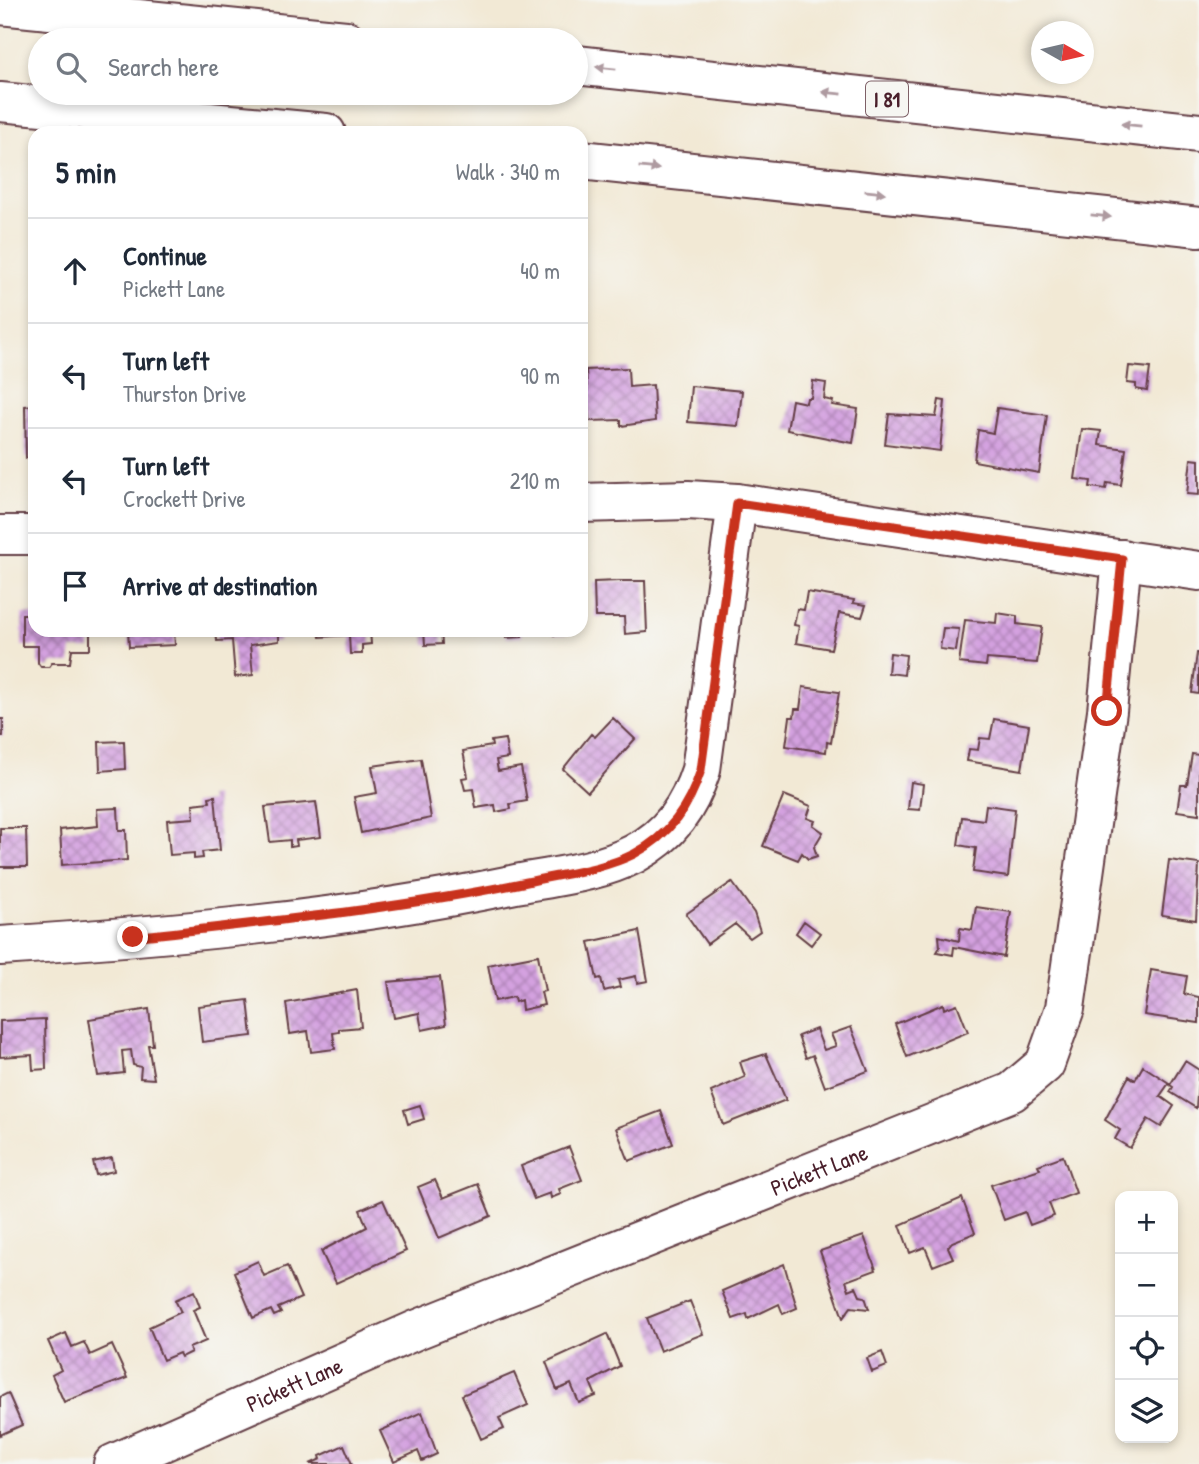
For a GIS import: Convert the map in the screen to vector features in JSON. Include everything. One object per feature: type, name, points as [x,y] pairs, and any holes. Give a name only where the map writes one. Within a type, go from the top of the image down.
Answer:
[{"type":"main road","points":[[0,5],[227,28]]},
{"type":"main road","name":"I 81","points":[[588,66],[1199,133]]},
{"type":"main road","points":[[0,102],[28,105]]},
{"type":"main road","points":[[32,105],[252,126]]},
{"type":"main road","points":[[588,161],[1199,227]]},
{"type":"main road","points":[[588,503],[688,500],[737,503],[1199,571]]},
{"type":"main road","points":[[0,946],[133,937],[314,917],[477,892],[605,865],[633,854],[657,839],[690,803],[701,770],[737,503]]},
{"type":"main road","points":[[0,535],[28,535]]},
{"type":"main road","name":"Pickett Lane","points":[[113,1464],[416,1331],[1012,1092],[1045,1064],[1065,1008],[1107,711],[1122,559]]},
{"type":"building","points":[[1129,366],[1150,368],[1147,391],[1136,389],[1136,384],[1127,383]]},
{"type":"building","points":[[628,368],[629,387],[653,385],[655,421],[621,426],[621,420],[589,421],[588,370]]},
{"type":"building","points":[[813,381],[826,383],[824,399],[833,401],[832,405],[858,409],[853,443],[787,430],[792,400],[806,403],[807,398],[811,398]]},
{"type":"building","points":[[691,386],[742,391],[738,426],[688,422]]},
{"type":"building","points":[[939,400],[945,401],[940,451],[885,444],[889,414],[936,417]]},
{"type":"building","points":[[25,406],[28,406],[28,458],[26,458]]},
{"type":"building","points":[[997,408],[1047,415],[1039,473],[974,461],[978,430],[993,433]]},
{"type":"building","points":[[1082,429],[1101,431],[1099,445],[1126,449],[1121,485],[1107,483],[1106,489],[1090,487],[1091,481],[1075,479]]},
{"type":"building","points":[[1191,459],[1199,460],[1199,495],[1187,494]]},
{"type":"building","points":[[645,581],[647,632],[625,634],[624,617],[595,617],[594,582]]},
{"type":"building","points":[[807,592],[854,600],[853,603],[866,605],[862,617],[839,613],[831,649],[796,643],[799,626],[794,625],[797,609],[804,610]]},
{"type":"building","points":[[997,613],[1017,616],[1017,624],[1042,627],[1037,663],[987,659],[986,666],[959,663],[965,620],[996,623]]},
{"type":"building","points":[[22,614],[28,614],[28,637],[90,637],[90,649],[72,649],[70,663],[52,663],[49,667],[41,667],[38,663],[38,646],[22,646]]},
{"type":"building","points":[[943,628],[959,629],[956,651],[940,649]]},
{"type":"building","points":[[128,637],[174,637],[175,645],[129,647]]},
{"type":"building","points":[[217,637],[279,637],[279,641],[250,645],[253,675],[235,677],[232,640],[217,641]]},
{"type":"building","points":[[349,637],[370,637],[371,644],[362,645],[362,654],[350,654]]},
{"type":"building","points":[[424,637],[442,637],[442,644],[425,645]]},
{"type":"building","points":[[890,653],[906,655],[904,675],[888,673]]},
{"type":"building","points":[[1199,653],[1199,694],[1192,693]]},
{"type":"building","points":[[803,687],[839,692],[831,743],[827,742],[826,752],[786,746],[790,717],[794,717],[795,709],[800,709]]},
{"type":"building","points":[[613,718],[635,739],[588,792],[563,769],[591,734],[595,737]]},
{"type":"building","points":[[0,719],[3,719],[3,736],[0,736]]},
{"type":"building","points":[[994,719],[1029,725],[1022,770],[967,761],[969,749],[978,750],[980,738],[990,739]]},
{"type":"building","points":[[505,739],[508,758],[496,760],[498,771],[521,767],[527,801],[510,804],[511,809],[496,812],[495,805],[476,808],[473,789],[465,790],[462,778],[468,777],[463,751],[492,746],[491,741]]},
{"type":"building","points":[[124,741],[125,769],[100,771],[99,742]]},
{"type":"building","points":[[1192,754],[1199,755],[1199,814],[1177,811],[1181,785],[1187,785]]},
{"type":"building","points":[[421,759],[431,818],[361,833],[354,797],[377,793],[372,766]]},
{"type":"building","points":[[911,782],[923,784],[920,810],[908,809]]},
{"type":"building","points":[[784,795],[811,806],[807,818],[815,821],[813,825],[823,832],[814,847],[817,856],[808,859],[802,853],[798,860],[763,846]]},
{"type":"building","points":[[215,796],[220,850],[202,852],[203,858],[194,859],[194,853],[170,855],[167,820],[194,818],[193,804],[210,802],[209,797]]},
{"type":"building","points":[[316,802],[321,837],[296,840],[297,846],[290,847],[290,840],[270,842],[265,807]]},
{"type":"building","points":[[986,805],[1015,809],[1008,877],[973,872],[976,848],[958,845],[962,817],[984,820]]},
{"type":"building","points":[[118,808],[119,830],[126,830],[127,860],[62,865],[60,830],[98,826],[97,809]]},
{"type":"building","points":[[0,828],[26,828],[27,867],[0,867]]},
{"type":"building","points":[[1169,860],[1199,864],[1196,920],[1162,915]]},
{"type":"building","points":[[732,882],[754,913],[760,931],[750,938],[735,924],[707,944],[686,914]]},
{"type":"building","points":[[976,907],[1011,912],[1004,957],[954,947],[953,955],[937,952],[940,947],[939,936],[959,941],[960,928],[972,930]]},
{"type":"building","points":[[804,921],[820,933],[811,945],[796,933]]},
{"type":"building","points":[[639,931],[648,981],[637,983],[636,976],[618,980],[620,987],[604,991],[601,978],[597,979],[589,942]]},
{"type":"building","points":[[538,955],[545,991],[541,992],[544,1005],[522,1010],[521,1000],[515,1002],[514,997],[495,1001],[488,965]]},
{"type":"building","points":[[1151,970],[1187,976],[1184,994],[1199,997],[1199,1023],[1144,1015]]},
{"type":"building","points":[[440,977],[446,1025],[422,1030],[419,1013],[394,1018],[388,982]]},
{"type":"building","points":[[357,990],[361,1027],[339,1029],[339,1032],[333,1033],[335,1049],[311,1052],[308,1031],[290,1034],[286,1003]]},
{"type":"building","points":[[248,1000],[252,1036],[202,1042],[198,1006]]},
{"type":"building","points":[[943,1004],[944,1009],[957,1004],[968,1032],[907,1057],[895,1024]]},
{"type":"building","points":[[149,1009],[153,1045],[148,1045],[154,1079],[140,1078],[141,1067],[133,1065],[131,1050],[122,1051],[124,1073],[98,1076],[89,1019]]},
{"type":"building","points":[[45,1019],[46,1069],[33,1070],[32,1055],[0,1057],[0,1021]]},
{"type":"building","points":[[851,1027],[868,1071],[825,1087],[813,1055],[806,1058],[798,1036],[816,1029],[824,1050],[836,1046],[831,1034]]},
{"type":"building","points":[[766,1054],[786,1100],[723,1125],[711,1092],[745,1077],[740,1062]]},
{"type":"building","points":[[1185,1061],[1199,1070],[1196,1108],[1170,1092],[1173,1087],[1170,1085]]},
{"type":"building","points":[[1143,1066],[1169,1083],[1160,1096],[1174,1106],[1161,1127],[1148,1119],[1130,1148],[1115,1139],[1120,1130],[1105,1120],[1129,1076],[1135,1080]]},
{"type":"building","points":[[420,1105],[424,1119],[408,1124],[404,1110]]},
{"type":"building","points":[[661,1111],[673,1144],[629,1161],[616,1128]]},
{"type":"building","points":[[569,1147],[582,1180],[559,1189],[561,1194],[551,1198],[550,1193],[534,1199],[521,1166]]},
{"type":"building","points":[[1063,1156],[1076,1193],[1049,1203],[1054,1216],[1030,1225],[1025,1212],[1004,1220],[991,1185],[1040,1169],[1038,1165]]},
{"type":"building","points":[[112,1158],[114,1171],[96,1175],[93,1162]]},
{"type":"building","points":[[435,1180],[443,1198],[478,1184],[491,1216],[439,1238],[418,1187]]},
{"type":"building","points":[[962,1198],[975,1233],[952,1242],[948,1247],[953,1258],[933,1266],[925,1247],[910,1253],[900,1225]]},
{"type":"building","points":[[383,1200],[406,1251],[336,1283],[321,1251],[367,1227],[360,1210]]},
{"type":"building","points":[[864,1236],[876,1270],[846,1281],[849,1290],[856,1287],[860,1296],[865,1297],[869,1309],[851,1307],[843,1318],[820,1251]]},
{"type":"building","points":[[258,1261],[264,1276],[287,1266],[301,1298],[278,1308],[281,1313],[274,1316],[271,1310],[253,1318],[234,1272]]},
{"type":"building","points":[[784,1264],[797,1308],[783,1314],[779,1304],[748,1319],[747,1314],[733,1319],[722,1291]]},
{"type":"building","points":[[194,1291],[200,1307],[193,1310],[206,1341],[189,1348],[191,1352],[181,1357],[179,1353],[163,1360],[149,1327],[181,1312],[175,1300]]},
{"type":"building","points":[[690,1301],[703,1334],[660,1351],[647,1318]]},
{"type":"building","points":[[66,1333],[72,1347],[84,1342],[90,1355],[112,1345],[127,1378],[64,1402],[52,1375],[61,1370],[48,1341]]},
{"type":"building","points":[[607,1334],[620,1366],[590,1382],[596,1396],[579,1403],[571,1384],[557,1390],[546,1362]]},
{"type":"building","points":[[882,1352],[887,1366],[872,1372],[867,1358]]},
{"type":"building","points":[[514,1373],[528,1405],[499,1418],[504,1429],[481,1439],[462,1395]]},
{"type":"building","points":[[8,1393],[22,1425],[0,1435],[0,1397]]},
{"type":"building","points":[[422,1412],[437,1454],[422,1461],[418,1451],[394,1462],[380,1431]]},
{"type":"building","points":[[344,1445],[352,1464],[310,1464],[321,1459],[320,1456]]},
{"type":"route","points":[[133,937],[314,917],[477,892],[605,865],[633,854],[657,839],[690,803],[701,770],[737,503],[1122,559],[1107,711]]}]
